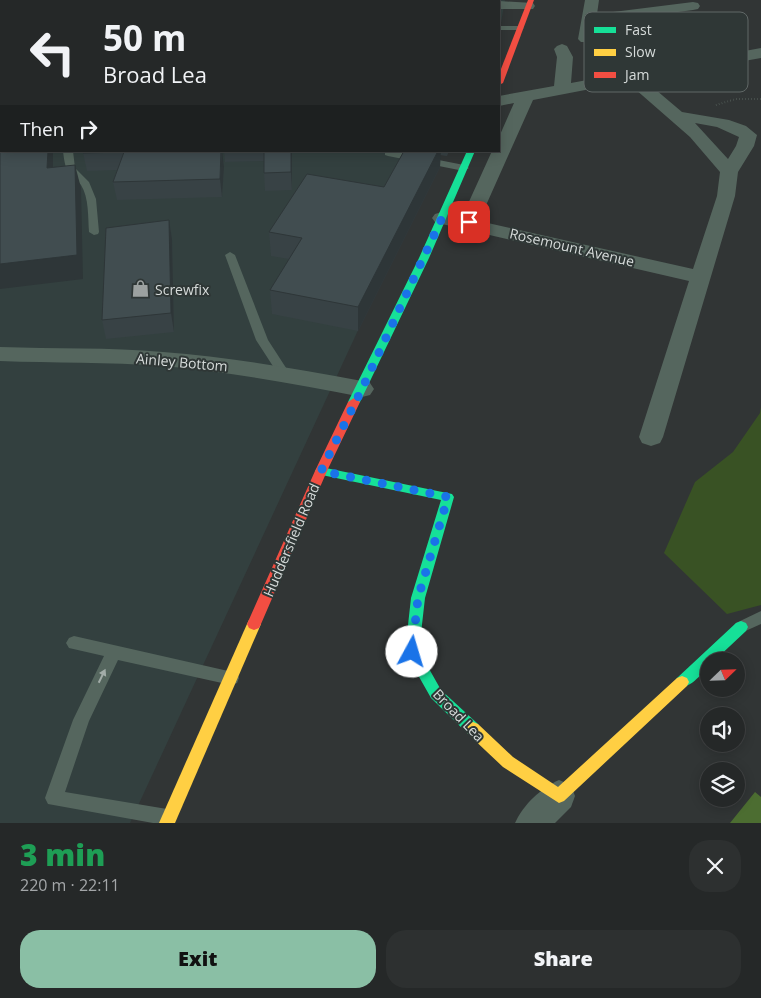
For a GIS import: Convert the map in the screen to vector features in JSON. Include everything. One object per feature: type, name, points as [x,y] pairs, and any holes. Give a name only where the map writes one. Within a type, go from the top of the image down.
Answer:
[{"type":"street","points":[[500,4],[530,3],[500,80]]},
{"type":"street","points":[[654,12],[694,7]]},
{"type":"street","points":[[562,49],[565,57],[562,89]]},
{"type":"street","points":[[748,55],[761,53]]},
{"type":"street","points":[[500,101],[584,85]]},
{"type":"street","points":[[649,92],[717,154],[729,172]]},
{"type":"street","points":[[469,222],[526,96]]},
{"type":"street","points":[[651,437],[726,196],[729,172],[745,146],[748,135],[735,126],[677,116]]},
{"type":"street","name":"Huddersfield Road","points":[[168,820],[321,471],[362,389],[442,218],[471,152]]},
{"type":"street","name":"Rosemount Avenue","points":[[442,218],[469,222],[700,277]]},
{"type":"street","name":"Ainley Bottom","points":[[0,354],[134,357],[220,365],[284,374],[362,389]]},
{"type":"street","name":"Broad Lea","points":[[321,471],[448,497],[418,598],[412,652],[436,694],[508,762],[559,796]]},
{"type":"street","points":[[532,823],[741,627]]},
{"type":"lane","points":[[500,28],[520,28]]},
{"type":"lane","points":[[68,152],[70,169],[86,184],[91,199],[94,232]]},
{"type":"lane","points":[[388,153],[464,168]]},
{"type":"lane","points":[[230,256],[262,340],[284,374]]},
{"type":"lane","points":[[741,627],[761,617]]},
{"type":"lane","points":[[74,643],[231,678]]},
{"type":"lane","points":[[114,652],[81,720],[54,798],[168,820]]},
{"type":"shaded area","points":[[500,0],[505,0],[500,28]]},
{"type":"shaded area","points":[[0,152],[441,152],[130,823],[0,823]]},
{"type":"green space","points":[[761,407],[761,605],[727,614],[664,553],[695,482],[733,452],[760,413]]},
{"type":"green space","points":[[755,792],[761,797],[761,823],[730,823],[743,807],[745,807]]},
{"type":"building","points":[[0,152],[48,152],[47,168],[75,165],[77,255],[0,264]]},
{"type":"building","points":[[83,152],[124,152],[83,153]]},
{"type":"building","points":[[124,152],[221,152],[220,179],[113,182]]},
{"type":"building","points":[[264,152],[291,152],[291,172],[264,173]]},
{"type":"building","points":[[403,152],[437,152],[358,307],[270,290],[302,238],[269,232],[307,174],[384,187]]},
{"type":"building","name":"Screwfix","points":[[169,220],[171,313],[102,320],[106,228]]},
{"type":"traffic: fast","points":[[354,402],[424,258],[471,152]]},
{"type":"traffic: fast","points":[[321,471],[448,497],[418,598],[412,652],[436,694],[473,729]]},
{"type":"traffic: fast","points":[[682,682],[741,627]]},
{"type":"traffic: slow","points":[[167,823],[254,624]]},
{"type":"traffic: slow","points":[[473,729],[508,762],[559,796],[682,682]]},
{"type":"traffic: jam","points":[[500,80],[531,0]]},
{"type":"traffic: jam","points":[[254,624],[321,471],[354,402]]},
{"type":"place","name":"Screwfix","points":[[141,289]]},
{"type":"route","points":[[412,652],[418,598],[448,497],[321,471],[362,389],[442,218],[469,222]]}]
